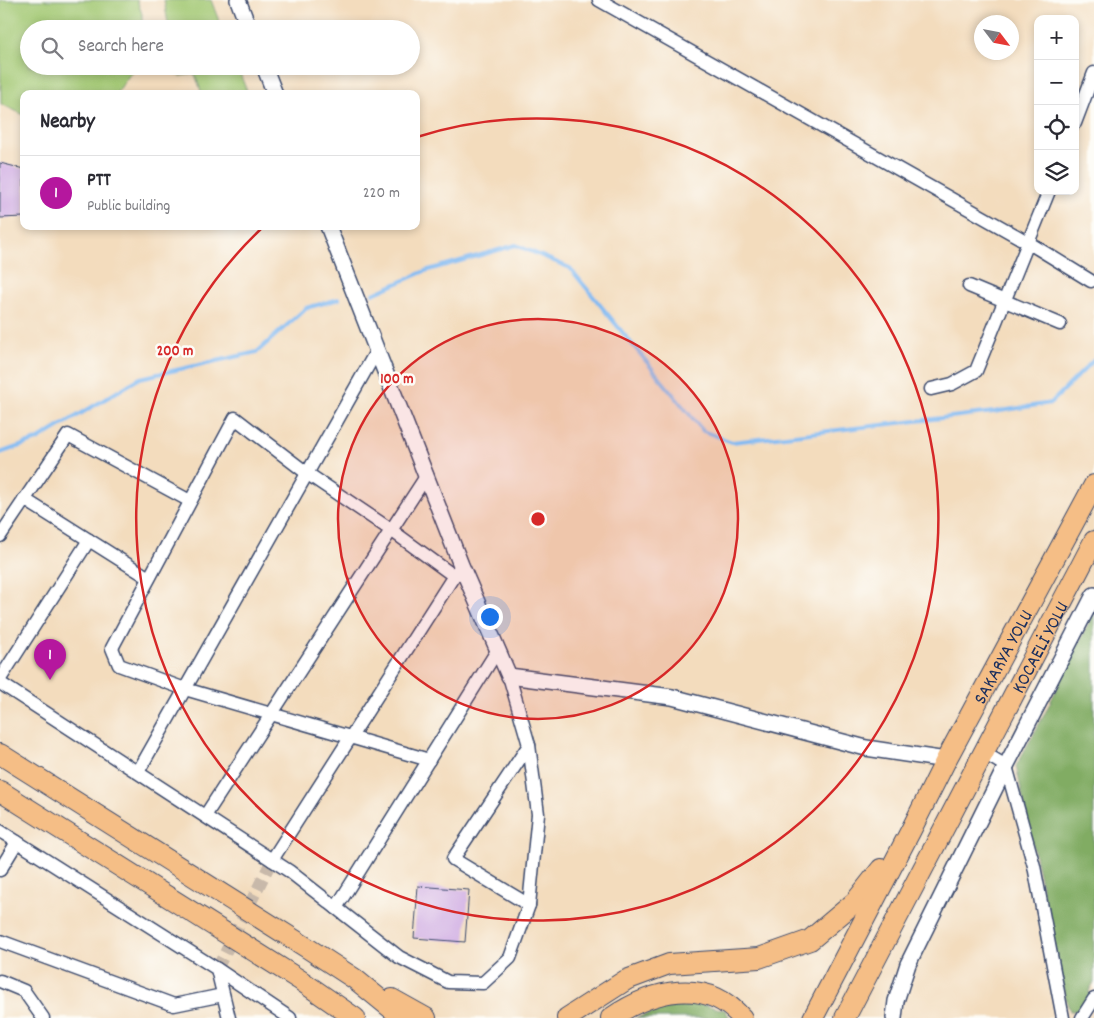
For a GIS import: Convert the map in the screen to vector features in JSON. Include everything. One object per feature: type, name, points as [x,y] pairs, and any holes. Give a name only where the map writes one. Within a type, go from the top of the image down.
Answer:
[{"type":"highway","name":"SAKARYA YOLU","points":[[911,830],[946,760],[1094,485]]},
{"type":"highway","name":"KOCAELİ YOLU","points":[[984,753],[1094,542]]},
{"type":"highway","points":[[845,1018],[984,753]]},
{"type":"highway","points":[[858,1018],[860,1010],[984,753]]},
{"type":"highway","points":[[0,754],[309,948],[355,979],[403,1018]]},
{"type":"highway","points":[[0,791],[300,980],[355,1018]]},
{"type":"highway","points":[[567,1018],[626,980],[669,964],[760,958],[810,940],[855,902],[911,830]]},
{"type":"highway","points":[[813,1018],[911,830]]},
{"type":"highway","points":[[355,979],[426,1018]]},
{"type":"highway","points":[[611,1018],[631,1006],[660,995],[691,991],[721,1000],[735,1010],[742,1018]]},
{"type":"street","points":[[238,0],[246,20]]},
{"type":"street","points":[[599,0],[1029,243],[1091,281]]},
{"type":"street","points":[[1079,112],[1094,73]]},
{"type":"street","points":[[268,75],[273,90]]},
{"type":"street","points":[[931,389],[952,384],[976,371],[1047,195]]},
{"type":"street","points":[[0,683],[289,871],[399,957],[448,982],[483,983],[510,958],[529,905],[538,814],[529,745],[509,676],[458,571],[427,475],[330,230]]},
{"type":"street","points":[[969,286],[1060,324]]},
{"type":"street","points":[[138,772],[377,350]]},
{"type":"street","points":[[429,760],[185,689],[119,665],[112,648],[236,418],[308,474],[391,530],[458,571]]},
{"type":"street","points":[[0,536],[68,435],[190,501]]},
{"type":"street","points":[[205,816],[427,475]]},
{"type":"street","points":[[24,499],[149,578]]},
{"type":"street","points":[[0,679],[89,540]]},
{"type":"street","points":[[272,860],[458,571]]},
{"type":"street","points":[[894,1018],[896,1001],[908,964],[1006,766],[1094,595]]},
{"type":"street","points":[[336,908],[497,651]]},
{"type":"street","points":[[509,676],[672,697],[866,748],[946,760]]},
{"type":"street","points":[[529,745],[453,859],[529,905]]},
{"type":"street","points":[[984,753],[1006,766],[1034,866],[1063,1018]]},
{"type":"street","points":[[0,831],[217,968],[290,1018]]},
{"type":"street","points":[[0,870],[17,842]]},
{"type":"street","points":[[0,941],[174,1005],[223,995]]},
{"type":"street","points":[[217,968],[229,1018]]},
{"type":"street","points":[[0,981],[24,991],[43,1018]]},
{"type":"street","points":[[1082,1018],[1094,998]]},
{"type":"green space","points":[[0,0],[137,0],[142,20],[20,20],[20,75],[129,75],[119,90],[20,90],[20,113],[1,104]]},
{"type":"green space","points":[[164,0],[211,0],[219,20],[167,20]]},
{"type":"green space","points":[[195,75],[241,75],[246,90],[201,90]]},
{"type":"green space","points":[[1094,612],[1094,982],[1089,991],[1091,999],[1083,1011],[1070,1011],[1065,997],[1016,766],[1044,715]]},
{"type":"green space","points":[[688,1001],[725,1010],[730,1018],[636,1018]]},
{"type":"building","points":[[0,163],[20,168],[20,217],[0,218]]},
{"type":"building","points":[[418,886],[469,890],[465,942],[414,938]]},
{"type":"waterway","points":[[373,294],[425,271],[516,245],[570,268],[703,431],[732,442],[994,412],[1051,403],[1094,360]]},
{"type":"waterway","points":[[0,453],[37,440],[140,378],[257,352],[306,308],[339,299]]},
{"type":"tunnel","points":[[217,969],[272,860]]},
{"type":"place","name":"PTT","points":[[50,680]]}]
